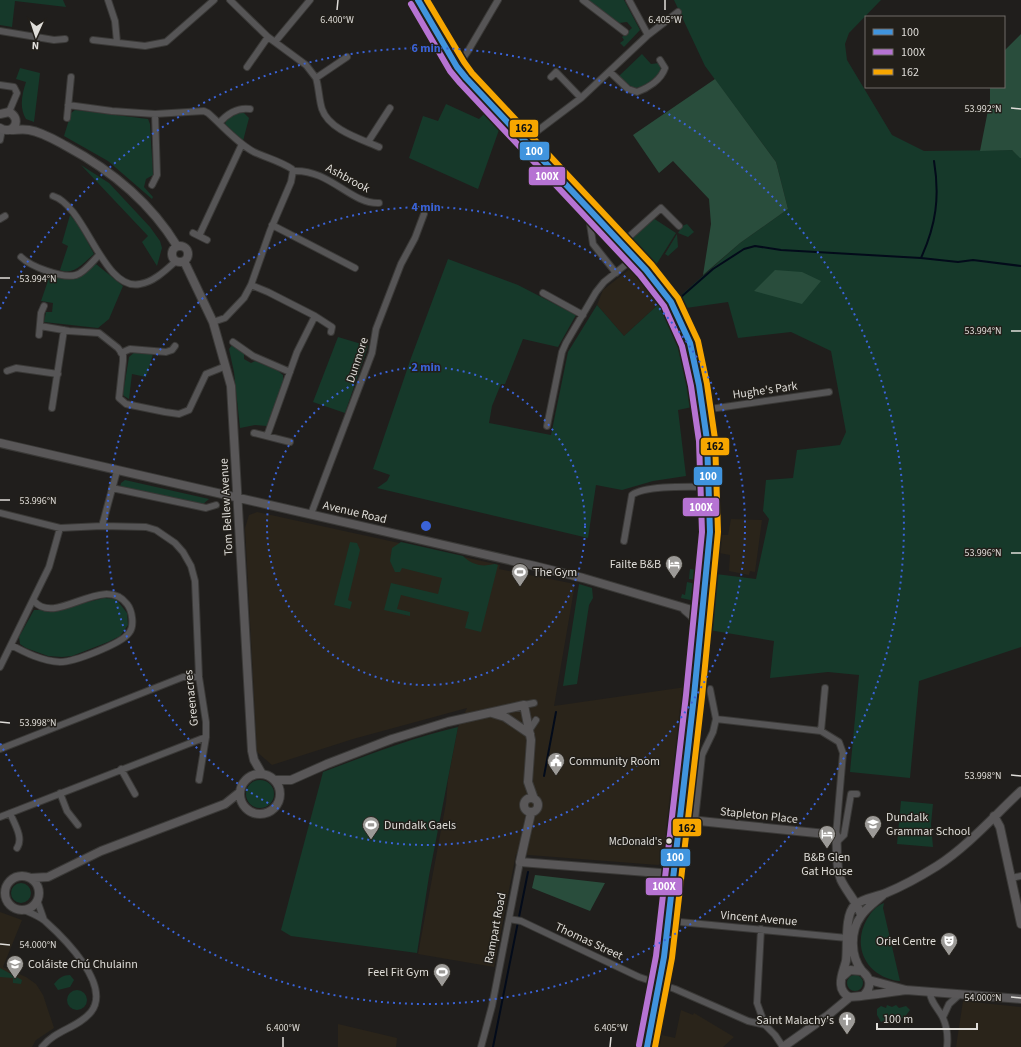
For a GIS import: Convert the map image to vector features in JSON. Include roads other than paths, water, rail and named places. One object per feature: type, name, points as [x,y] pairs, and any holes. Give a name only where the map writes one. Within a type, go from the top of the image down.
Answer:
[{"type":"street","points":[[108,0],[115,21],[117,42]]},
{"type":"street","points":[[93,40],[145,46],[166,42],[182,30],[214,0]]},
{"type":"street","points":[[230,0],[268,38],[306,65],[316,78],[322,109],[327,119],[337,127],[379,148]]},
{"type":"street","points":[[275,42],[310,0]]},
{"type":"street","points":[[418,0],[457,67],[634,258],[669,299],[684,327],[693,355],[703,410],[710,487],[710,532],[698,661],[673,874],[669,921],[652,1027],[647,1047]]},
{"type":"street","points":[[457,67],[498,0]]},
{"type":"street","points":[[583,0],[625,32]]},
{"type":"street","points":[[629,0],[648,34]]},
{"type":"street","points":[[524,141],[581,98],[610,72],[648,34],[678,12]]},
{"type":"street","points":[[0,31],[54,40],[65,39]]},
{"type":"street","points":[[247,67],[268,38]]},
{"type":"street","points":[[316,78],[347,57]]},
{"type":"street","points":[[610,72],[628,89],[637,92],[646,88],[663,75],[665,68],[660,60]]},
{"type":"street","points":[[551,77],[556,72],[581,98]]},
{"type":"street","points":[[67,118],[71,77]]},
{"type":"street","points":[[0,85],[14,87],[16,93],[3,113]]},
{"type":"street","points":[[68,105],[112,111],[155,114],[204,111],[242,144],[254,152],[285,164],[292,169],[291,182],[272,225],[251,285],[238,306],[225,318],[213,322]]},
{"type":"street","points":[[368,142],[390,108]]},
{"type":"street","points":[[219,123],[236,110],[250,109]]},
{"type":"street","name":"Tom Bellew Avenue","points":[[3,113],[14,115],[16,120],[30,130],[60,142],[83,155],[117,178],[147,207],[177,246]]},
{"type":"street","points":[[152,185],[156,175],[155,114]]},
{"type":"street","points":[[0,140],[4,129],[15,126],[16,120]]},
{"type":"street","name":"Tom Bellew Avenue","points":[[4,129],[30,130]]},
{"type":"street","points":[[199,236],[242,144]]},
{"type":"street","name":"Ashbrook","points":[[292,171],[319,175],[367,202],[379,203]]},
{"type":"street","points":[[53,196],[64,201],[75,214],[100,255],[119,278],[130,284],[140,285],[161,274],[180,261]]},
{"type":"street","points":[[621,244],[661,208],[679,226]]},
{"type":"street","name":"Dunmore","points":[[311,514],[372,353],[376,330],[401,264],[415,238],[424,214]]},
{"type":"street","points":[[596,217],[590,224],[593,244],[616,273]]},
{"type":"street","points":[[272,225],[355,268]]},
{"type":"street","points":[[193,233],[207,240]]},
{"type":"street","name":"Tom Bellew Avenue","points":[[180,261],[188,257],[188,252],[184,246],[177,246],[173,250],[172,255],[180,261],[213,322],[226,366],[232,406],[254,760],[248,778]]},
{"type":"street","points":[[21,257],[35,266],[67,276],[77,275],[100,255]]},
{"type":"street","points":[[547,426],[562,352],[596,292],[634,258]]},
{"type":"street","points":[[251,285],[315,316],[332,327],[331,332]]},
{"type":"street","points":[[543,293],[583,315]]},
{"type":"street","points":[[39,335],[42,308],[44,306]]},
{"type":"street","points":[[267,436],[297,352],[315,316]]},
{"type":"street","points":[[40,326],[99,333],[121,352],[123,361],[118,389],[119,398],[126,404],[179,414],[189,410],[206,374],[226,366]]},
{"type":"street","points":[[52,408],[64,330]]},
{"type":"street","points":[[233,342],[250,358],[290,372]]},
{"type":"street","points":[[121,352],[130,349],[166,352],[172,350],[174,346]]},
{"type":"street","points":[[7,371],[16,368],[58,374]]},
{"type":"street","name":"Hughe's Park","points":[[703,410],[829,392]]},
{"type":"street","points":[[254,433],[290,442]]},
{"type":"street","name":"Avenue Road","points":[[0,443],[578,577],[702,613]]},
{"type":"street","points":[[102,526],[117,470]]},
{"type":"street","points":[[624,541],[632,495],[638,491],[668,488],[710,487]]},
{"type":"street","points":[[112,488],[206,508],[216,505]]},
{"type":"street","name":"Greenacres","points":[[0,513],[60,528],[102,526],[146,528],[156,530],[183,552],[195,581],[199,677],[206,722],[206,737],[0,817]]},
{"type":"street","points":[[0,667],[34,601],[49,567],[60,528]]},
{"type":"street","points":[[700,566],[703,532],[710,532]]},
{"type":"street","points":[[11,645],[46,660],[61,662],[101,650],[126,636],[130,632],[132,621],[130,608],[118,596],[111,593],[52,608],[42,607],[34,601]]},
{"type":"street","points":[[683,608],[692,616],[700,632]]},
{"type":"street","points":[[0,749],[183,677],[199,677]]},
{"type":"street","points":[[821,731],[825,688]]},
{"type":"street","points":[[695,820],[702,755],[713,732],[716,719],[710,690]]},
{"type":"street","points":[[243,806],[240,798],[240,792],[242,784],[248,778],[262,774],[275,780],[291,780],[392,739],[448,722],[534,703]]},
{"type":"street","points":[[524,705],[530,731],[528,782],[525,810],[531,813],[538,808],[538,803],[534,799],[528,782]]},
{"type":"street","points":[[491,713],[505,717],[530,731]]},
{"type":"street","points":[[716,719],[821,731],[839,742],[842,747],[836,839],[838,867],[840,878],[860,909],[861,915]]},
{"type":"street","points":[[530,731],[536,720]]},
{"type":"street","points":[[199,780],[206,737]]},
{"type":"street","name":"Tom Bellew Avenue","points":[[254,760],[262,774]]},
{"type":"street","points":[[121,769],[135,794]]},
{"type":"street","points":[[225,804],[243,806],[254,814],[265,814],[275,808],[279,801],[280,793],[275,780]]},
{"type":"street","points":[[280,793],[291,780]]},
{"type":"street","points":[[906,990],[869,980],[862,971],[856,958],[853,942],[856,925],[861,915],[885,894],[937,866],[965,844],[1021,791]]},
{"type":"street","points":[[10,905],[2,892],[7,884],[14,878],[20,876],[30,878],[48,877],[101,851],[225,804],[240,792]]},
{"type":"street","points":[[60,793],[67,811],[78,825]]},
{"type":"street","points":[[836,839],[844,835],[851,794],[858,794]]},
{"type":"street","points":[[525,802],[527,799],[534,799]]},
{"type":"street","points":[[10,813],[19,837],[20,844],[17,848]]},
{"type":"street","name":"Rampart Road","points":[[481,1047],[515,920],[520,862],[531,813]]},
{"type":"street","points":[[994,816],[1000,827],[1021,924]]},
{"type":"street","name":"Stapleton Place","points":[[680,819],[836,839]]},
{"type":"street","points":[[520,862],[673,874]]},
{"type":"street","points":[[1011,878],[1021,876]]},
{"type":"street","points":[[38,890],[48,877]]},
{"type":"street","points":[[30,878],[35,883],[38,890],[37,900],[44,920]]},
{"type":"street","points":[[885,894],[871,897],[856,904],[849,918],[846,960],[841,979],[843,991],[850,997],[857,998],[864,994],[906,990],[1021,999]]},
{"type":"street","points":[[24,910],[30,908],[37,900]]},
{"type":"street","points":[[0,903],[24,910],[44,920],[78,957],[95,983],[97,995],[93,1010],[85,1019],[53,1036],[42,1047]]},
{"type":"street","name":"Thomas Street","points":[[515,920],[659,985],[675,989],[748,1021],[764,1025]]},
{"type":"street","name":"Vincent Avenue","points":[[669,921],[847,938]]},
{"type":"street","points":[[761,930],[757,1003],[764,1025],[775,1035],[783,1047],[827,1016],[850,997]]},
{"type":"street","points":[[841,979],[850,970],[862,971]]},
{"type":"street","points":[[864,994],[868,988],[869,980]]},
{"type":"street","points":[[930,992],[930,998],[943,1017],[946,1025],[947,1047]]},
{"type":"street","points":[[943,1017],[949,1004],[960,994]]},
{"type":"waterway","points":[[921,258],[930,234],[935,211],[937,187],[934,161]]},
{"type":"waterway","points":[[681,297],[713,269],[744,249],[755,246],[781,250],[921,258],[958,262],[973,260],[1021,266]]},
{"type":"waterway","points":[[544,776],[556,712]]},
{"type":"waterway","points":[[493,1047],[528,872]]},
{"type":"place","name":"Failte B&B","points":[[674,579]]},
{"type":"place","name":"The Gym","points":[[520,587]]},
{"type":"place","name":"Community Room","points":[[556,776]]},
{"type":"place","name":"Dundalk Grammar School","points":[[873,839]]},
{"type":"place","name":"Dundalk Gaels","points":[[371,840]]},
{"type":"place","name":"McDonald's","points":[[669,841]]},
{"type":"place","name":"B&B Glen Gat House","points":[[827,849]]},
{"type":"place","name":"Oriel Centre","points":[[949,956]]},
{"type":"place","name":"Coláiste Chú Chulainn","points":[[15,979]]},
{"type":"place","name":"Feel Fit Gym","points":[[442,987]]},
{"type":"place","name":"Saint Malachy's","points":[[847,1035]]}]
